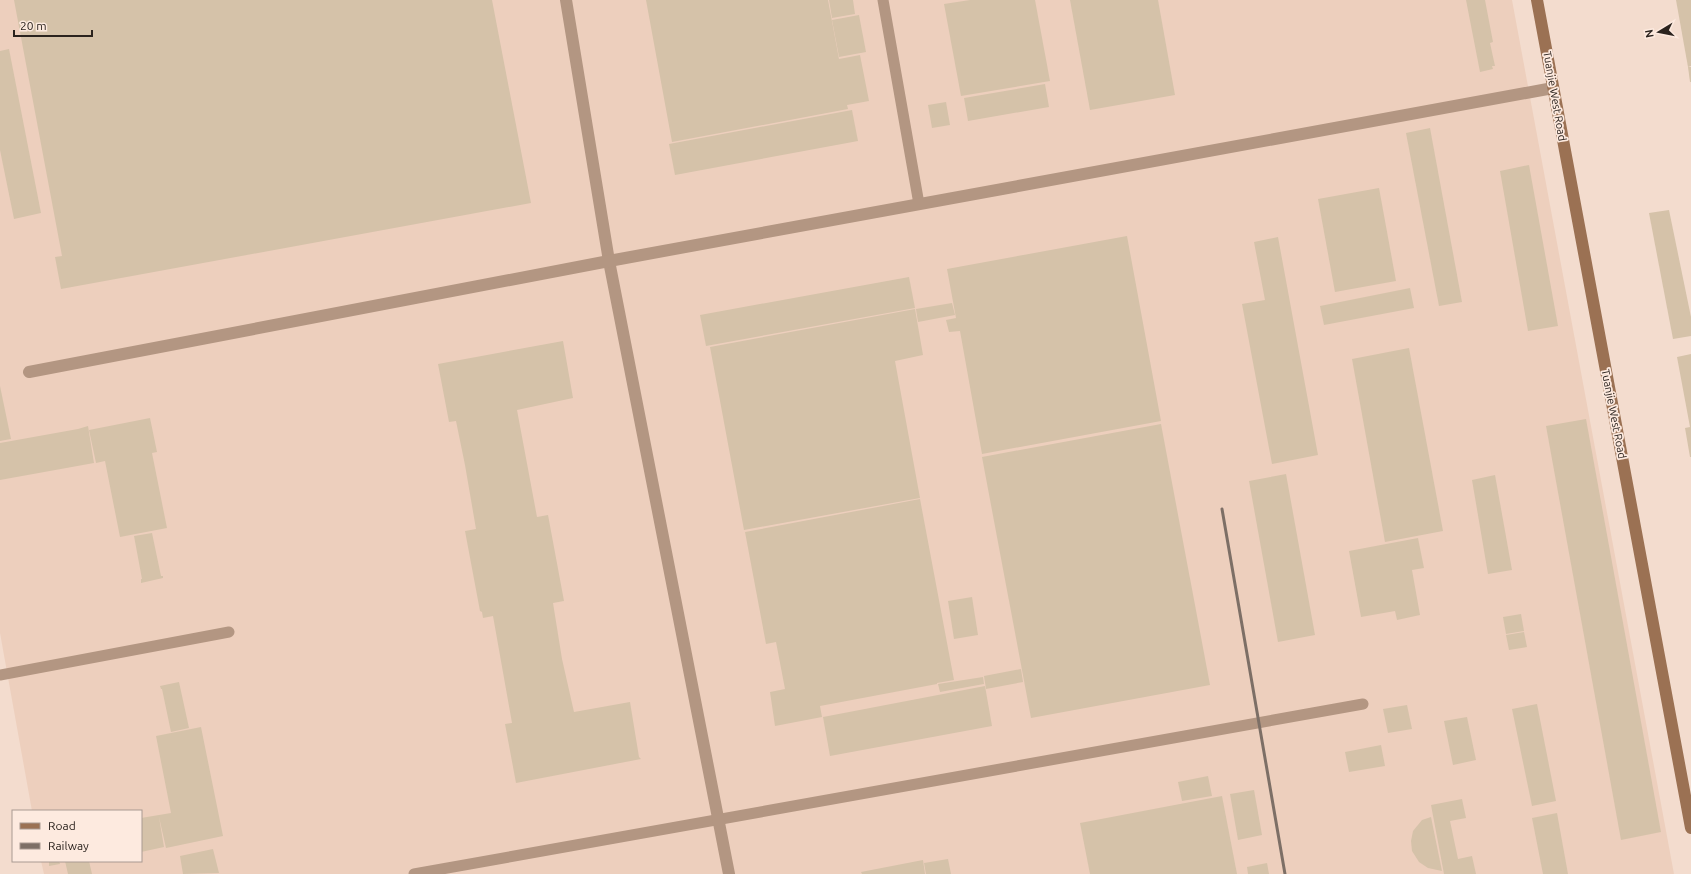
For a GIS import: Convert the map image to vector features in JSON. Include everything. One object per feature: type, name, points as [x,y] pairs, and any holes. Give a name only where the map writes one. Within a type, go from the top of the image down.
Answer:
[{"type":"street","points":[[566,0],[609,261],[728,874]]},
{"type":"street","name":"Tuanjie West Road","points":[[1537,0],[1691,828]]},
{"type":"street","points":[[29,372],[609,261],[1554,88]]},
{"type":"lane","points":[[883,0],[919,204]]},
{"type":"lane","points":[[0,675],[229,632]]},
{"type":"lane","points":[[414,874],[1363,704]]},
{"type":"shaded area","points":[[0,0],[1512,0],[1674,874],[44,874],[41,862],[142,862],[142,810],[32,810],[0,633]]},
{"type":"building","points":[[14,0],[492,0],[531,203],[61,289],[55,257],[62,256]]},
{"type":"building","points":[[646,0],[828,0],[839,59],[860,55],[869,101],[847,105],[848,109],[672,142]]},
{"type":"building","points":[[829,0],[853,0],[855,14],[832,18]]},
{"type":"building","points":[[970,0],[1035,0],[1050,81],[961,96],[944,4]]},
{"type":"building","points":[[1070,0],[1158,0],[1175,95],[1090,110]]},
{"type":"building","points":[[1466,0],[1485,0],[1493,42],[1490,43],[1495,66],[1492,66],[1493,69],[1480,72]]},
{"type":"building","points":[[1676,0],[1691,0],[1691,66],[1688,67]]},
{"type":"building","points":[[859,15],[866,52],[839,57],[832,20]]},
{"type":"building","points":[[9,49],[41,213],[14,219],[0,150],[0,51]]},
{"type":"building","points":[[1688,67],[1691,67],[1691,82],[1690,82]]},
{"type":"building","points":[[1045,84],[1049,107],[968,121],[964,98]]},
{"type":"building","points":[[946,102],[950,125],[932,128],[928,105]]},
{"type":"building","points":[[852,110],[858,141],[675,175],[669,144]]},
{"type":"building","points":[[1430,128],[1462,302],[1439,306],[1406,133]]},
{"type":"building","points":[[1529,165],[1558,326],[1528,331],[1500,171]]},
{"type":"building","points":[[1379,188],[1396,281],[1335,292],[1318,199]]},
{"type":"building","points":[[1669,210],[1691,317],[1691,336],[1673,339],[1649,213]]},
{"type":"building","points":[[1127,236],[1161,421],[982,454],[960,331],[949,332],[946,320],[956,318],[947,269]]},
{"type":"building","points":[[1278,237],[1318,455],[1272,464],[1242,304],[1265,300],[1254,242]]},
{"type":"building","points":[[909,277],[915,308],[706,346],[700,315]]},
{"type":"building","points":[[1410,288],[1414,308],[1324,325],[1320,306]]},
{"type":"building","points":[[952,303],[955,315],[918,322],[916,309]]},
{"type":"building","points":[[915,309],[923,355],[895,361],[920,498],[744,530],[710,347]]},
{"type":"building","points":[[563,341],[573,398],[517,410],[537,517],[548,515],[564,601],[553,603],[562,659],[574,712],[630,702],[639,757],[641,759],[516,783],[505,724],[512,723],[493,616],[483,618],[482,612],[480,611],[465,531],[476,529],[465,465],[456,421],[449,422],[438,364]]},
{"type":"building","points":[[1409,348],[1443,531],[1385,542],[1352,359]]},
{"type":"building","points":[[1691,354],[1690,457],[1685,428],[1690,427],[1677,357]]},
{"type":"building","points":[[0,386],[11,439],[0,441]]},
{"type":"building","points":[[150,418],[157,452],[152,453],[167,528],[120,537],[105,461],[96,463],[89,430]]},
{"type":"building","points":[[1586,419],[1661,832],[1621,840],[1546,426]]},
{"type":"building","points":[[1161,424],[1210,685],[1031,718],[982,457]]},
{"type":"building","points":[[88,426],[94,463],[0,480],[0,443]]},
{"type":"building","points":[[1286,474],[1315,635],[1278,642],[1249,481]]},
{"type":"building","points":[[1495,475],[1512,570],[1488,574],[1472,480]]},
{"type":"building","points":[[920,499],[954,680],[820,706],[822,717],[775,726],[770,692],[785,689],[776,642],[766,644],[745,532]]},
{"type":"building","points":[[152,533],[161,576],[163,576],[163,578],[141,583],[142,579],[134,536]]},
{"type":"building","points":[[1418,538],[1424,568],[1412,570],[1420,615],[1397,620],[1395,611],[1361,617],[1349,551]]},
{"type":"building","points":[[972,597],[978,635],[954,639],[948,601]]},
{"type":"building","points":[[1521,614],[1524,631],[1506,634],[1503,617]]},
{"type":"building","points":[[1524,632],[1527,647],[1509,650],[1506,635]]},
{"type":"building","points":[[1021,669],[1023,682],[986,689],[984,676]]},
{"type":"building","points":[[983,677],[984,684],[940,692],[938,684]]},
{"type":"building","points":[[179,682],[189,728],[171,732],[162,689],[160,686]]},
{"type":"building","points":[[985,686],[992,726],[830,756],[823,717]]},
{"type":"building","points":[[1537,704],[1556,801],[1532,806],[1512,709]]},
{"type":"building","points":[[1407,705],[1412,729],[1388,733],[1383,709]]},
{"type":"building","points":[[1467,717],[1476,760],[1453,765],[1444,721]]},
{"type":"building","points":[[201,727],[223,836],[166,848],[159,817],[164,847],[142,852],[142,818],[171,813],[156,736]]},
{"type":"building","points":[[1381,745],[1385,766],[1349,772],[1345,752]]},
{"type":"building","points":[[1208,776],[1212,796],[1182,801],[1178,782]]},
{"type":"building","points":[[1254,790],[1262,835],[1238,840],[1230,794]]},
{"type":"building","points":[[1222,796],[1237,874],[1090,874],[1080,823]]},
{"type":"building","points":[[1462,799],[1466,818],[1450,821],[1458,859],[1472,856],[1476,874],[1444,874],[1431,805]]},
{"type":"building","points":[[1557,813],[1568,874],[1543,874],[1532,818]]},
{"type":"building","points":[[1431,817],[1442,871],[1428,868],[1419,862],[1412,851],[1411,841],[1413,831],[1422,820]]},
{"type":"building","points":[[213,849],[219,873],[183,874],[180,856]]},
{"type":"building","points":[[948,859],[951,874],[926,874],[924,863]]},
{"type":"building","points":[[923,860],[925,874],[862,874],[861,872]]},
{"type":"building","points":[[49,862],[59,862],[60,864],[49,866]]},
{"type":"building","points":[[65,862],[89,862],[92,874],[68,874]]},
{"type":"building","points":[[1267,863],[1269,874],[1248,874],[1247,867]]},
{"type":"railway","points":[[1222,509],[1285,874]]}]
